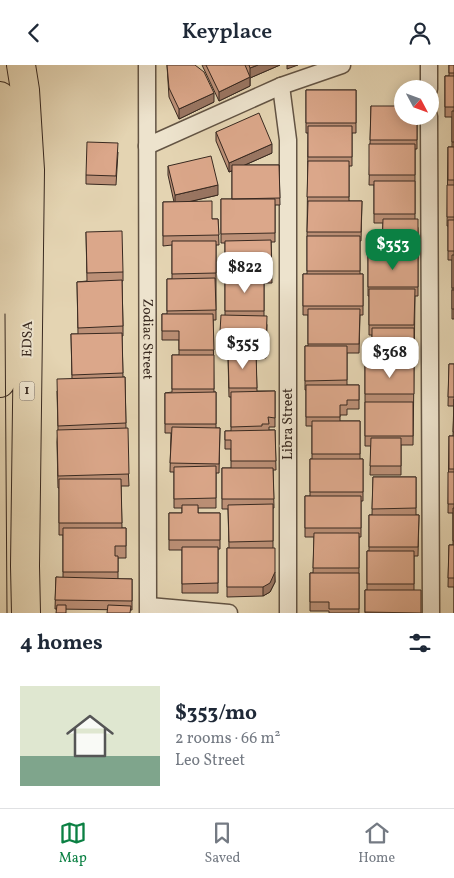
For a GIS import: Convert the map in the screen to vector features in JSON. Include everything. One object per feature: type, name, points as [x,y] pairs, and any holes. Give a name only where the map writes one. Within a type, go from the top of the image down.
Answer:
[{"type":"highway","name":"EDSA","points":[[21,65],[26,90],[30,170],[26,613]]},
{"type":"highway","name":"1","points":[[30,170],[38,65]]},
{"type":"highway","points":[[0,383],[2,314],[1,103]]},
{"type":"street","name":"Zodiac Street","points":[[147,65],[148,610]]},
{"type":"street","points":[[147,146],[280,86],[342,65]]},
{"type":"street","points":[[428,65],[429,80]]},
{"type":"street","name":"Libra Street","points":[[280,86],[288,139],[288,613]]},
{"type":"street","points":[[429,125],[431,613]]},
{"type":"street","points":[[148,610],[229,613]]},
{"type":"building","points":[[167,65],[195,65],[204,72],[214,93],[179,109],[169,88]]},
{"type":"building","points":[[206,65],[245,65],[250,77],[219,92]]},
{"type":"building","points":[[449,65],[454,65],[454,73],[449,73]]},
{"type":"building","points":[[445,76],[454,76],[454,107],[445,107]]},
{"type":"building","points":[[306,90],[356,90],[356,123],[306,123]]},
{"type":"building","points":[[371,106],[394,106],[394,125],[417,125],[417,140],[370,140]]},
{"type":"building","points":[[452,111],[454,111],[454,142],[452,142]]},
{"type":"building","points":[[259,113],[272,144],[229,163],[216,132]]},
{"type":"building","points":[[308,126],[352,126],[352,157],[308,157]]},
{"type":"building","points":[[87,142],[118,143],[116,176],[86,175]]},
{"type":"building","points":[[369,144],[415,144],[415,175],[369,175]]},
{"type":"building","points":[[448,147],[454,147],[454,180],[448,180]]},
{"type":"building","points":[[211,156],[218,185],[175,195],[168,166]]},
{"type":"building","points":[[308,161],[349,161],[349,197],[307,197]]},
{"type":"building","points":[[232,165],[279,165],[280,198],[232,199]]},
{"type":"building","points":[[374,181],[415,181],[415,214],[374,214]]},
{"type":"building","points":[[447,185],[454,185],[454,217],[447,217]]},
{"type":"building","points":[[221,199],[275,199],[275,233],[221,234]]},
{"type":"building","points":[[212,201],[212,219],[218,219],[219,235],[163,236],[163,202]]},
{"type":"building","points":[[308,201],[362,201],[361,232],[307,232]]},
{"type":"building","points":[[383,219],[418,219],[418,251],[382,251]]},
{"type":"building","points":[[448,220],[454,220],[454,251],[448,251]]},
{"type":"building","points":[[122,231],[123,272],[87,273],[86,232]]},
{"type":"building","points":[[307,236],[360,236],[360,271],[307,271]]},
{"type":"building","points":[[271,240],[272,274],[225,274],[225,241]]},
{"type":"building","points":[[172,241],[216,241],[216,273],[172,274]]},
{"type":"building","points":[[368,254],[418,254],[418,287],[368,287]]},
{"type":"building","points":[[452,255],[454,255],[454,288],[452,288]]},
{"type":"building","points":[[303,274],[363,274],[363,306],[303,306]]},
{"type":"building","points":[[225,277],[264,277],[264,311],[225,311]]},
{"type":"building","points":[[215,278],[216,310],[167,311],[167,279]]},
{"type":"building","points":[[122,280],[123,326],[78,328],[77,282]]},
{"type":"building","points":[[369,289],[415,289],[414,325],[369,325]]},
{"type":"building","points":[[452,290],[454,290],[454,309],[452,309]]},
{"type":"building","points":[[308,309],[360,309],[359,344],[308,344]]},
{"type":"building","points":[[162,314],[213,314],[214,350],[179,350],[179,331],[162,331]]},
{"type":"building","points":[[221,315],[267,316],[266,349],[219,348]]},
{"type":"building","points":[[372,328],[414,328],[414,361],[372,361]]},
{"type":"building","points":[[122,333],[123,373],[72,375],[71,334]]},
{"type":"building","points":[[305,346],[347,346],[347,380],[305,381]]},
{"type":"building","points":[[256,351],[257,388],[229,388],[228,352]]},
{"type":"building","points":[[172,355],[214,355],[214,389],[172,389]]},
{"type":"building","points":[[449,364],[454,364],[454,397],[448,397]]},
{"type":"building","points":[[365,365],[414,365],[414,394],[365,394]]},
{"type":"building","points":[[125,377],[126,423],[58,426],[57,379]]},
{"type":"building","points":[[306,385],[359,385],[359,400],[347,400],[347,405],[340,405],[340,417],[306,417]]},
{"type":"building","points":[[275,391],[275,418],[268,417],[269,424],[231,427],[231,392]]},
{"type":"building","points":[[216,392],[216,424],[165,424],[165,393]]},
{"type":"building","points":[[454,399],[454,432],[453,432]]},
{"type":"building","points":[[365,402],[413,402],[413,436],[365,436]]},
{"type":"building","points":[[312,421],[360,421],[360,454],[312,454]]},
{"type":"building","points":[[172,427],[220,428],[219,464],[170,463]]},
{"type":"building","points":[[128,428],[129,474],[58,476],[57,430]]},
{"type":"building","points":[[275,430],[276,461],[231,461],[231,440],[225,440],[225,431]]},
{"type":"building","points":[[449,436],[454,436],[454,469],[449,469]]},
{"type":"building","points":[[371,438],[401,438],[401,466],[370,466]]},
{"type":"building","points":[[310,459],[363,459],[363,492],[310,492]]},
{"type":"building","points":[[216,466],[216,498],[174,499],[174,467]]},
{"type":"building","points":[[222,468],[273,468],[274,499],[222,499]]},
{"type":"building","points":[[448,472],[454,472],[454,504],[448,504]]},
{"type":"building","points":[[373,477],[416,477],[416,508],[372,509]]},
{"type":"building","points":[[59,479],[121,479],[122,523],[59,523]]},
{"type":"building","points":[[305,496],[361,496],[361,528],[305,528]]},
{"type":"building","points":[[273,504],[273,541],[229,542],[228,505]]},
{"type":"building","points":[[182,505],[198,505],[198,513],[220,513],[220,540],[169,540],[169,513],[182,513]]},
{"type":"building","points":[[454,508],[454,541],[453,541]]},
{"type":"building","points":[[369,515],[419,515],[418,547],[369,547]]},
{"type":"building","points":[[63,528],[126,528],[126,546],[115,546],[115,556],[118,556],[118,572],[63,572]]},
{"type":"building","points":[[314,533],[359,533],[359,568],[313,568]]},
{"type":"building","points":[[449,545],[454,545],[454,578],[448,578]]},
{"type":"building","points":[[182,547],[218,547],[218,583],[182,584]]},
{"type":"building","points":[[227,548],[275,548],[275,572],[270,583],[263,587],[227,587]]},
{"type":"building","points":[[367,551],[414,551],[414,584],[367,584]]},
{"type":"building","points":[[310,573],[359,573],[359,609],[329,609],[329,602],[310,602]]},
{"type":"building","points":[[56,577],[132,579],[132,601],[55,600]]},
{"type":"building","points":[[365,590],[421,590],[421,613],[365,612]]},
{"type":"building","points":[[57,605],[66,605],[66,613],[56,613]]},
{"type":"building","points":[[108,605],[131,606],[130,613],[107,613]]},
{"type":"tram line","points":[[5,314],[7,613]]}]
